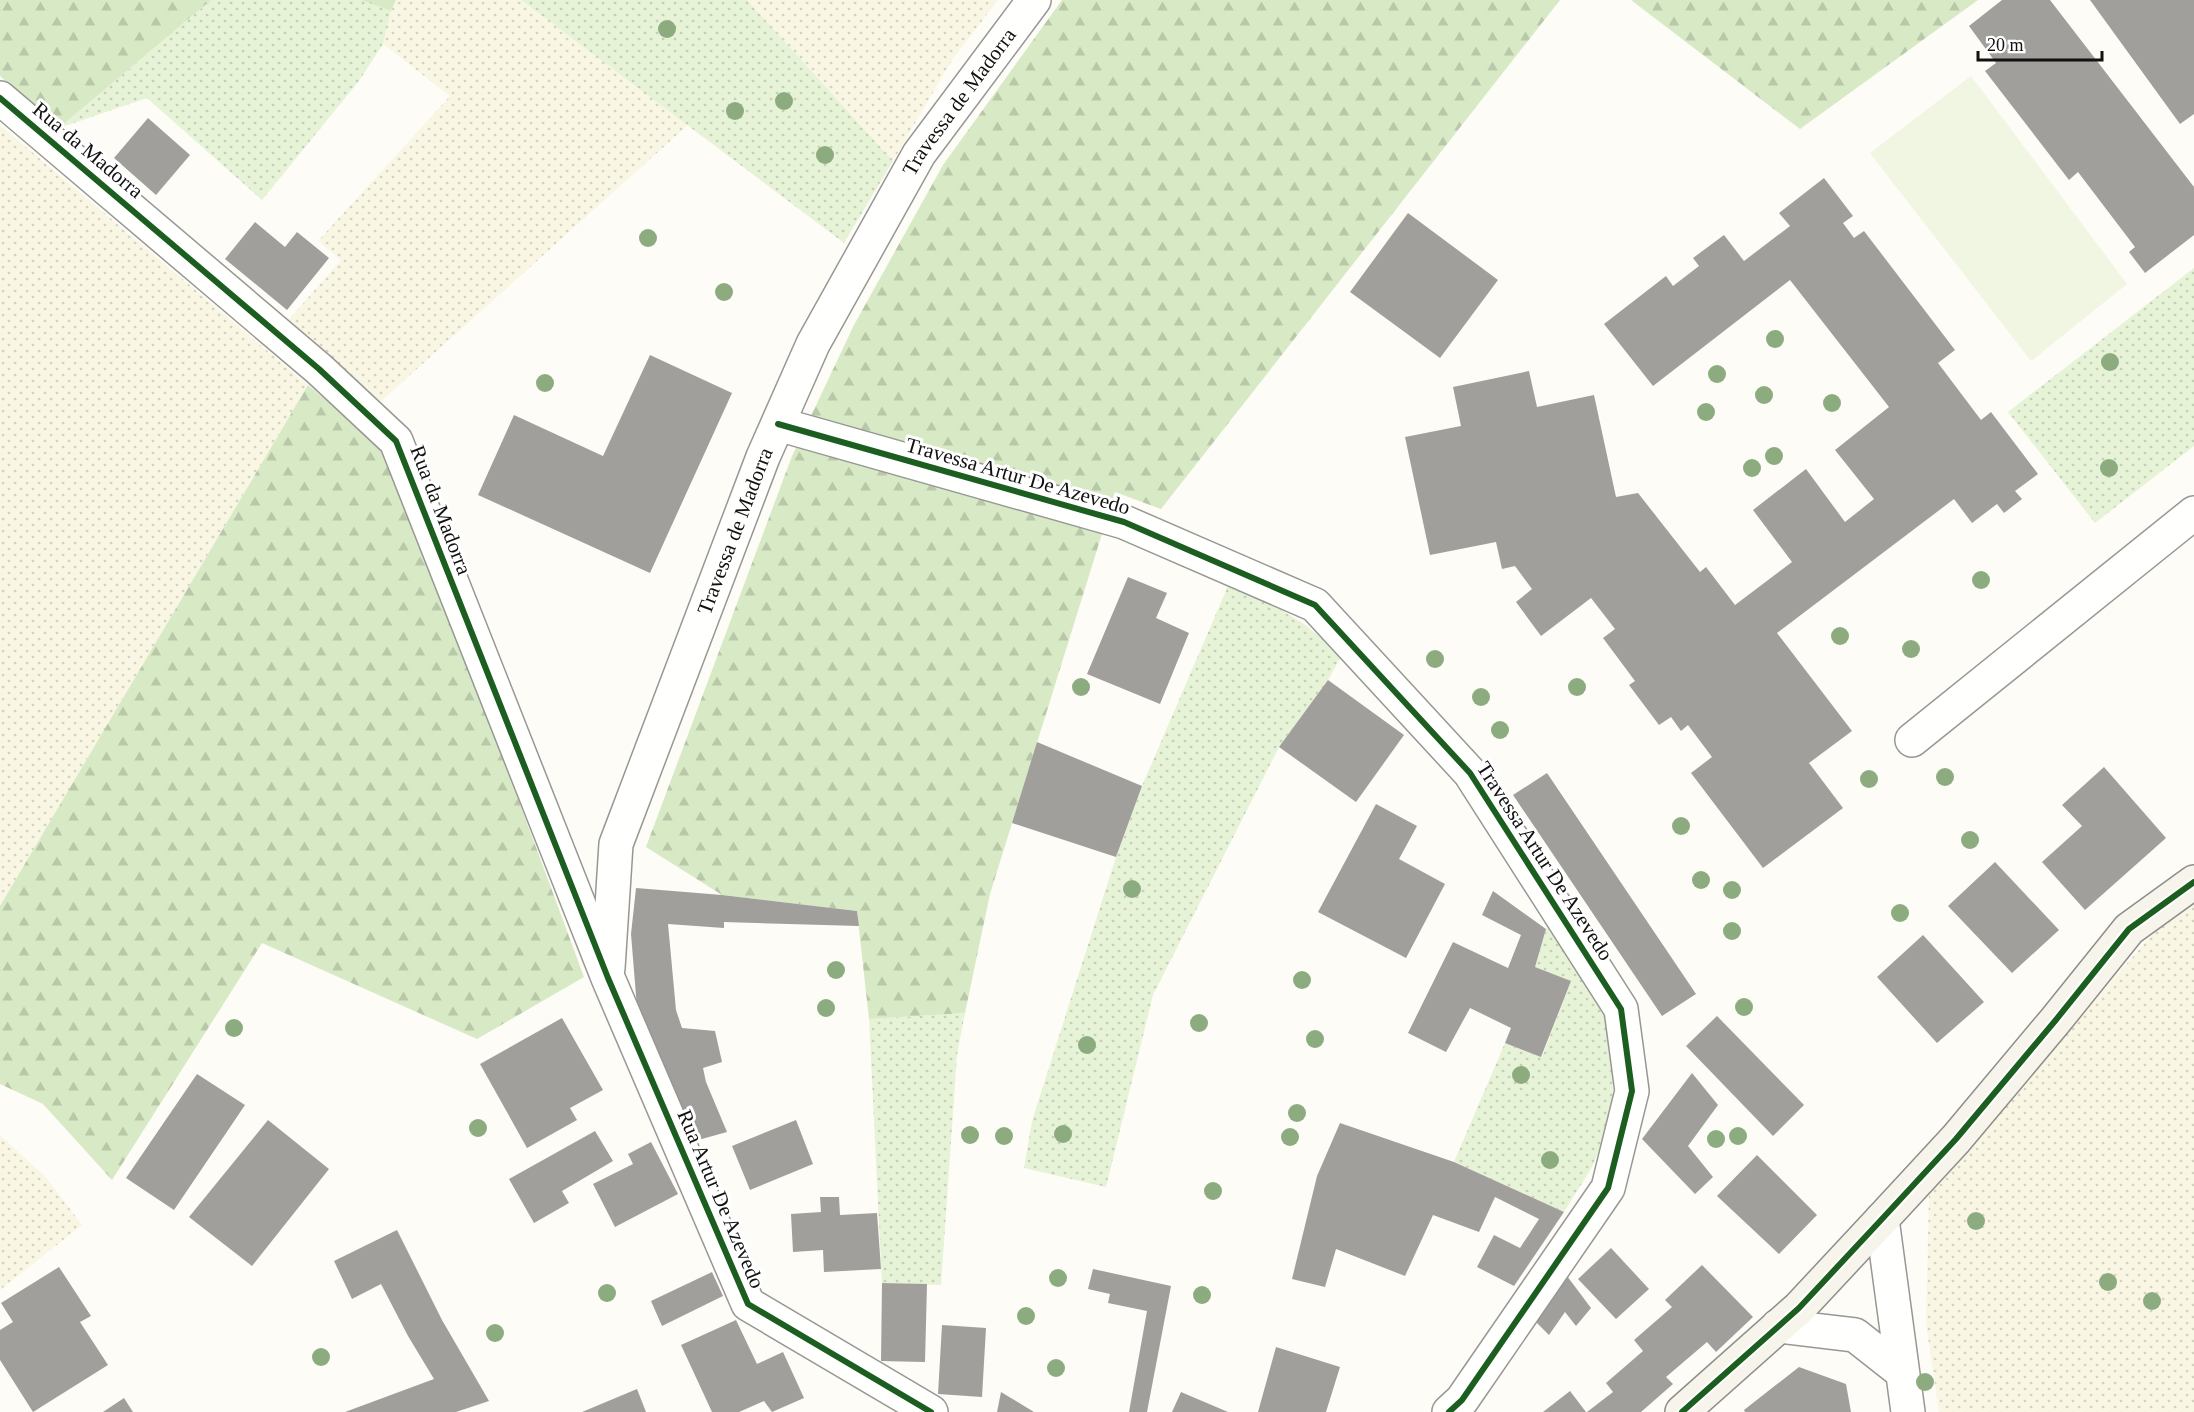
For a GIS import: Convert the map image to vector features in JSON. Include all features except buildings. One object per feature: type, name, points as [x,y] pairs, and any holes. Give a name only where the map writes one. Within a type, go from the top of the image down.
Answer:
[{"type":"main road","points":[[1682,1412],[1799,1308],[1882,1219],[1964,1130],[2129,929],[2194,882]]},
{"type":"street","name":"Travessa de Madorra","points":[[608,978],[616,844],[763,457],[813,344],[919,154],[1034,0]]},
{"type":"street","name":"Rua da Madorra","points":[[0,98],[319,369],[396,441],[608,978]]},
{"type":"street","name":"Travessa Artur De Azevedo","points":[[778,424],[1124,522],[1314,605],[1470,773],[1621,1009],[1632,1091],[1608,1188],[1462,1400],[1449,1412]]},
{"type":"street","points":[[1912,740],[2194,513]]},
{"type":"street","name":"Rua Artur De Azevedo","points":[[608,978],[748,1304],[931,1412]]},
{"type":"street","points":[[1882,1219],[1908,1412]]},
{"type":"street","points":[[1778,1326],[1855,1335],[1902,1372]]},
{"type":"shaded area","points":[[396,0],[521,0],[688,125],[379,403],[286,323],[341,260],[318,241],[450,96],[383,44]]},
{"type":"shaded area","points":[[747,0],[998,0],[952,60],[893,161]]},
{"type":"shaded area","points":[[0,125],[308,385],[0,906]]},
{"type":"shaded area","points":[[2194,905],[2194,1412],[1939,1412],[1926,1324],[1929,1191],[2157,929]]},
{"type":"shaded area","points":[[0,1135],[46,1177],[82,1225],[0,1290]]},
{"type":"green space","points":[[0,0],[211,0],[59,128],[0,76]]},
{"type":"green space","points":[[211,0],[361,0],[391,11],[383,44],[359,81],[262,200],[147,98],[59,128]]},
{"type":"green space","points":[[361,0],[396,0],[391,11]]},
{"type":"green space","points":[[521,0],[747,0],[893,161],[844,243]]},
{"type":"green space","points":[[1062,0],[1560,0],[1161,509],[1115,492],[990,894],[965,1013],[869,1019],[857,911],[722,895],[646,847],[792,456],[854,325],[943,165]]},
{"type":"green space","points":[[1631,0],[1978,0],[1800,129]]},
{"type":"green space","points":[[1971,76],[2127,284],[2031,361],[1870,153]]},
{"type":"green space","points":[[2194,268],[2194,446],[2095,523],[2008,412]]},
{"type":"green space","points":[[308,385],[377,444],[404,490],[584,977],[477,1039],[262,943],[112,1180],[43,1104],[0,1084],[0,906]]},
{"type":"green space","points":[[1231,579],[1304,624],[1342,655],[1328,680],[1279,747],[1153,995],[1106,1187],[1024,1168],[1032,1121],[1116,857],[1142,786]]},
{"type":"green space","points":[[1553,920],[1612,1016],[1613,1117],[1592,1167],[1564,1212],[1454,1162],[1505,1043],[1542,1057],[1571,981],[1535,967],[1546,929]]},
{"type":"green space","points":[[965,1013],[957,1055],[941,1285],[882,1283],[869,1019]]},
{"type":"cycle path","points":[[0,98],[319,369],[396,441],[608,978],[748,1304],[931,1412]]},
{"type":"cycle path","points":[[778,424],[1124,522],[1315,605],[1470,773],[1621,1009],[1632,1091],[1608,1188],[1462,1400],[1449,1412]]},
{"type":"cycle path","points":[[1682,1412],[1799,1308],[1882,1219],[1956,1139],[2129,929],[2194,882]]}]
